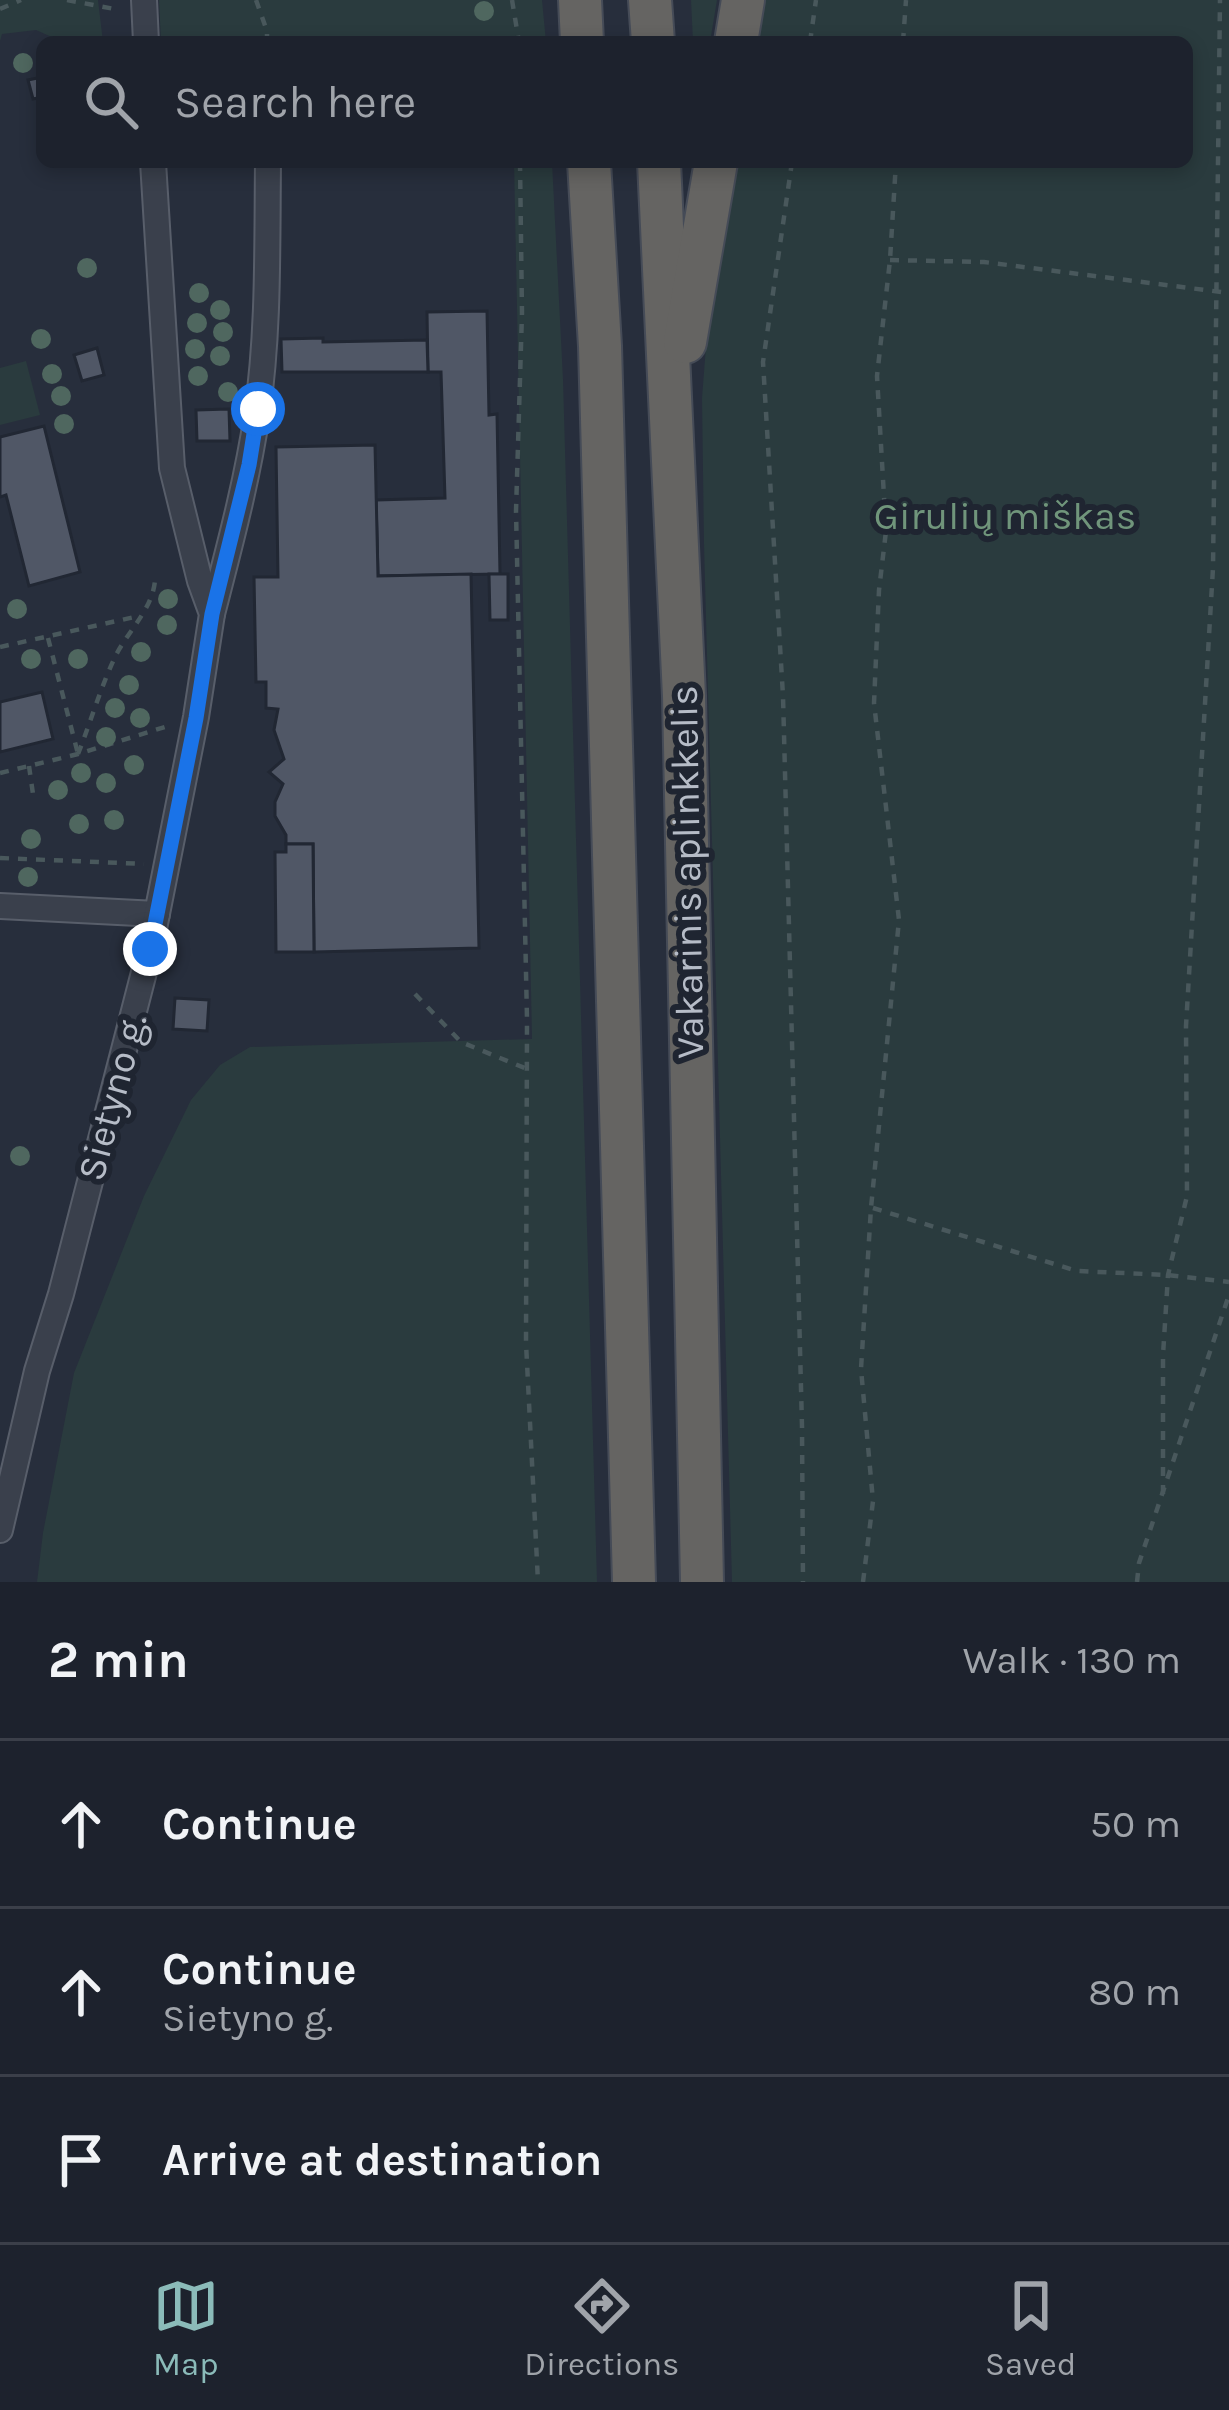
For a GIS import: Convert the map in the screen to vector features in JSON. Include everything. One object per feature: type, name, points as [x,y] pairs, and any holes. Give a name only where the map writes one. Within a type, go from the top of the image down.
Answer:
[{"type":"highway","points":[[580,0],[582,36]]},
{"type":"highway","points":[[650,0],[652,36]]},
{"type":"highway","points":[[737,36],[743,0]]},
{"type":"highway","name":"Vakarinis aplinkkelis","points":[[590,168],[600,346],[634,1582]]},
{"type":"highway","name":"Vakarinis aplinkkelis","points":[[659,168],[684,696],[702,1582]]},
{"type":"highway","points":[[672,420],[715,168]]},
{"type":"street","name":"Sietyno g.","points":[[0,1529],[157,914],[212,614],[172,469],[153,168]]},
{"type":"street","points":[[212,614],[258,409],[267,298],[268,168]]},
{"type":"street","points":[[0,906],[157,914]]},
{"type":"path","points":[[0,9],[21,0]]},
{"type":"path","points":[[67,0],[144,7]]},
{"type":"path","points":[[256,0],[267,36]]},
{"type":"path","points":[[512,0],[518,36]]},
{"type":"path","points":[[810,36],[816,0]]},
{"type":"path","points":[[903,36],[906,0]]},
{"type":"path","points":[[1163,1494],[1163,1355],[1168,1275],[1187,1196],[1186,1026],[1214,568],[1220,0]]},
{"type":"path","points":[[520,168],[522,313],[516,511],[527,1069],[526,1343],[538,1582]]},
{"type":"path","points":[[791,168],[763,362],[783,696],[803,1582]]},
{"type":"path","points":[[863,1582],[873,1501],[861,1370],[871,1208],[899,920],[874,703],[886,531],[877,376],[896,168]]},
{"type":"path","points":[[890,260],[984,262],[1229,293]]},
{"type":"path","points":[[78,754],[115,658],[154,597],[155,580]]},
{"type":"path","points":[[0,647],[140,616]]},
{"type":"path","points":[[47,637],[78,754]]},
{"type":"path","points":[[0,773],[166,727]]},
{"type":"path","points":[[28,766],[33,794]]},
{"type":"path","points":[[0,858],[167,865]]},
{"type":"path","points":[[415,994],[460,1042],[527,1069]]},
{"type":"path","points":[[871,1208],[1077,1270],[1229,1282]]},
{"type":"path","points":[[1137,1582],[1139,1563],[1229,1294]]},
{"type":"green space","points":[[0,0],[98,0],[102,36],[50,36],[36,30],[2,34],[0,41]]},
{"type":"green space","points":[[159,0],[542,0],[545,36],[161,36]]},
{"type":"green space","points":[[691,0],[717,0],[711,36],[693,36]]},
{"type":"green space","name":"Girulių miškas","points":[[752,0],[1229,0],[1229,1582],[732,1582],[702,398],[724,168],[1193,168],[1193,36],[746,36]]},
{"type":"green space","points":[[514,168],[552,168],[563,379],[597,1582],[37,1582],[74,1373],[144,1196],[191,1100],[220,1065],[250,1047],[532,1039]]},
{"type":"green space","points":[[26,361],[40,415],[0,425],[0,368]]},
{"type":"building","points":[[36,78],[36,98],[33,99],[28,80]]},
{"type":"building","points":[[487,311],[489,415],[497,414],[500,574],[378,576],[376,500],[445,498],[441,372],[428,372],[427,312]]},
{"type":"building","points":[[323,338],[323,342],[427,340],[428,372],[282,372],[281,339]]},
{"type":"building","points":[[97,348],[104,375],[82,381],[74,355]]},
{"type":"building","points":[[229,409],[230,441],[197,441],[196,410]]},
{"type":"building","points":[[44,426],[80,572],[29,586],[6,495],[0,497],[0,437]]},
{"type":"building","points":[[375,445],[378,576],[471,574],[479,948],[314,952],[313,844],[286,844],[275,816],[283,784],[269,772],[284,759],[274,730],[278,709],[266,708],[266,682],[256,682],[254,577],[278,577],[276,447]]},
{"type":"building","points":[[489,574],[508,574],[508,620],[490,620]]},
{"type":"building","points":[[42,692],[53,739],[0,752],[0,702]]},
{"type":"building","points":[[286,844],[313,844],[314,952],[276,952],[275,852],[286,852]]},
{"type":"building","points":[[175,998],[209,1000],[207,1031],[173,1029]]},
{"type":"route","points":[[150,949],[212,614],[258,409]]}]
